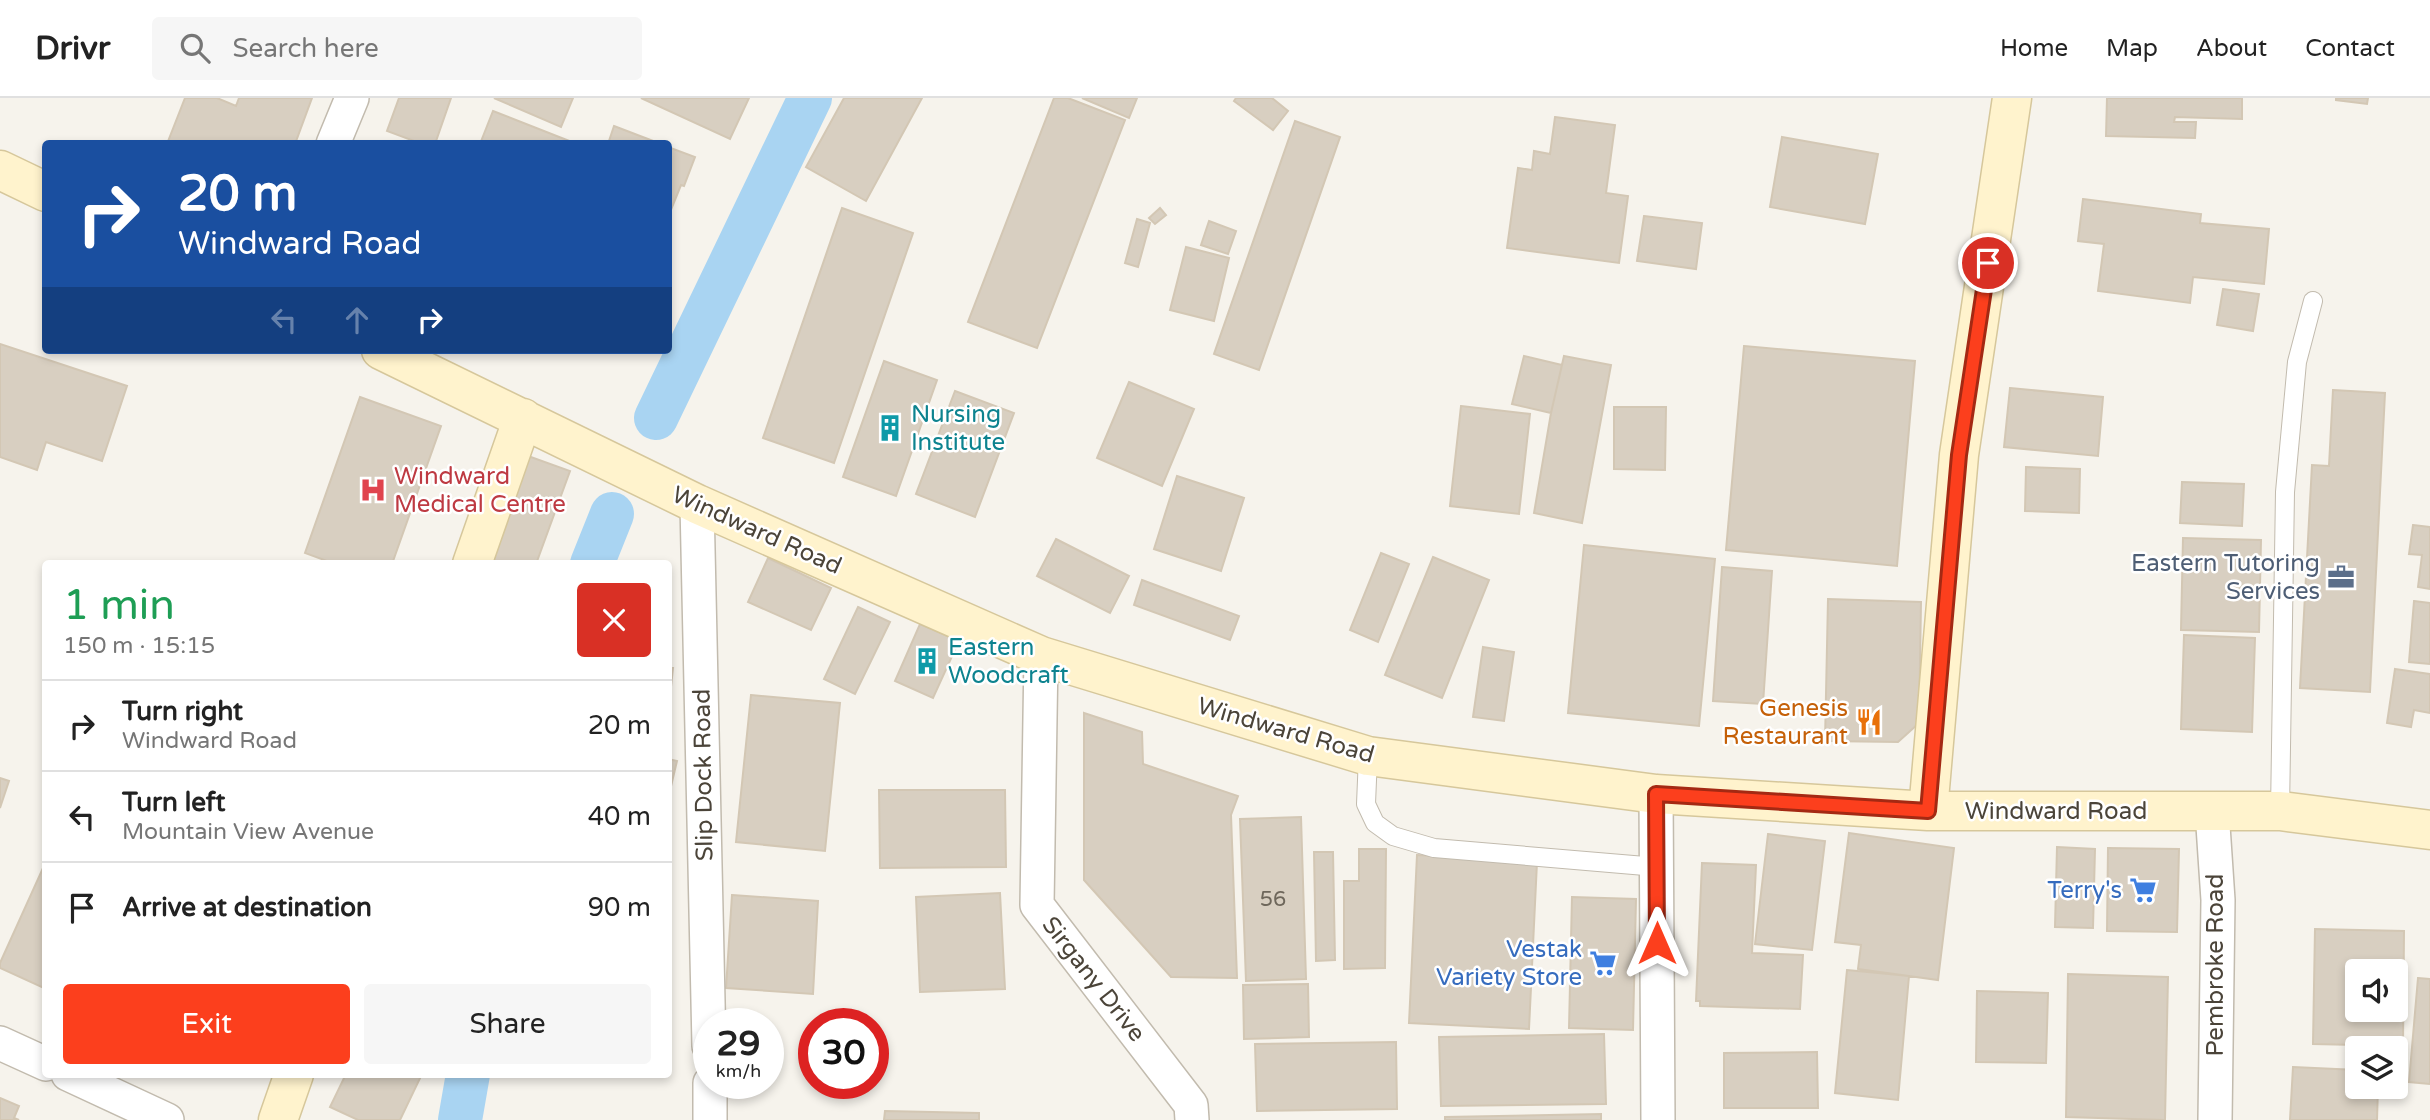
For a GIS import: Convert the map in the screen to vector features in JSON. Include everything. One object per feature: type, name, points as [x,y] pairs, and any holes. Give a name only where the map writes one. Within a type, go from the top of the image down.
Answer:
[{"type":"main road","points":[[1928,811],[1959,455],[2012,98]]},
{"type":"main road","points":[[0,170],[42,190]]},
{"type":"main road","name":"Windward Road","points":[[389,354],[697,504],[1041,656],[1368,756],[1656,794],[1928,811],[2280,811],[2430,830]]},
{"type":"main road","points":[[473,560],[523,418]]},
{"type":"main road","points":[[278,1120],[293,1078]]},
{"type":"street","points":[[335,140],[352,98]]},
{"type":"street","name":"Slip Dock Road","points":[[697,504],[708,1008]]},
{"type":"street","name":"Sirgany Drive","points":[[1041,656],[1037,905],[1191,1105],[1192,1120]]},
{"type":"street","points":[[1656,794],[1658,1120]]},
{"type":"street","name":"Pembroke Road","points":[[2212,811],[2218,900],[2215,1120]]},
{"type":"street","points":[[0,1043],[42,1062]]},
{"type":"street","points":[[77,1078],[167,1120]]},
{"type":"street","points":[[710,1099],[710,1120]]},
{"type":"lane","points":[[2280,811],[2284,492],[2297,362],[2313,301]]},
{"type":"lane","points":[[1368,756],[1366,804],[1375,823],[1394,836],[1434,848],[1657,867]]},
{"type":"building","points":[[185,98],[217,98],[236,106],[239,98],[312,98],[296,140],[169,140]]},
{"type":"building","points":[[399,98],[451,98],[436,140],[411,140],[387,131]]},
{"type":"building","points":[[494,98],[573,98],[561,127]]},
{"type":"building","points":[[641,98],[749,98],[730,139]]},
{"type":"building","points":[[844,98],[922,98],[866,201],[806,167]]},
{"type":"building","points":[[1054,98],[1068,98],[1125,120],[1037,348],[968,322]]},
{"type":"building","points":[[1082,98],[1137,98],[1129,118]]},
{"type":"building","points":[[1236,98],[1272,98],[1288,111],[1273,130],[1234,101]]},
{"type":"building","points":[[2107,98],[2242,98],[2242,119],[2175,117],[2174,122],[2196,122],[2195,138],[2106,136]]},
{"type":"building","points":[[2336,98],[2368,98],[2367,104]]},
{"type":"building","points":[[493,111],[567,140],[482,140]]},
{"type":"building","points":[[1555,117],[1615,125],[1606,193],[1628,196],[1619,263],[1507,248],[1518,168],[1532,170],[1534,151],[1550,154]]},
{"type":"building","points":[[1295,121],[1340,137],[1259,370],[1214,354]]},
{"type":"building","points":[[614,126],[651,140],[609,140]]},
{"type":"building","points":[[1782,137],[1878,154],[1865,224],[1770,207]]},
{"type":"building","points":[[672,148],[695,157],[684,186],[681,185],[672,207]]},
{"type":"building","points":[[2083,199],[2201,214],[2200,223],[2269,229],[2264,284],[2193,277],[2190,303],[2098,291],[2104,244],[2078,241]]},
{"type":"building","points":[[842,208],[913,233],[834,463],[763,438]]},
{"type":"building","points":[[1160,208],[1166,215],[1155,224],[1149,218]]},
{"type":"building","points":[[1644,216],[1702,223],[1696,269],[1637,261]]},
{"type":"building","points":[[1137,219],[1150,223],[1138,267],[1125,263]]},
{"type":"building","points":[[1209,221],[1236,231],[1228,254],[1201,245]]},
{"type":"building","points":[[1186,247],[1229,258],[1214,321],[1170,310]]},
{"type":"building","points":[[2223,289],[2259,294],[2253,331],[2217,325]]},
{"type":"building","points":[[0,344],[127,386],[102,461],[46,442],[37,470],[0,457]]},
{"type":"building","points":[[1744,346],[1915,361],[1897,566],[1726,550]]},
{"type":"building","points":[[1524,356],[1562,365],[1551,413],[1512,404]]},
{"type":"building","points":[[1564,356],[1611,365],[1582,523],[1534,513]]},
{"type":"building","name":"Nursing Institute","points":[[884,361],[937,380],[896,496],[843,477]]},
{"type":"building","points":[[1129,382],[1194,409],[1162,486],[1097,458]]},
{"type":"building","points":[[2010,388],[2103,397],[2098,456],[2004,447]]},
{"type":"building","name":"Eastern Tutoring Services","points":[[2333,390],[2385,393],[2370,692],[2300,688],[2312,465],[2329,466]]},
{"type":"building","points":[[955,391],[1014,413],[975,517],[916,494]]},
{"type":"building","name":"Windward Medical Centre","points":[[360,397],[441,426],[393,560],[324,560],[305,553]]},
{"type":"building","points":[[1461,406],[1530,414],[1519,514],[1450,506]]},
{"type":"building","points":[[1614,407],[1666,407],[1665,470],[1614,469]]},
{"type":"building","points":[[528,456],[570,471],[537,560],[490,560]]},
{"type":"building","points":[[2026,467],[2080,469],[2079,513],[2025,511]]},
{"type":"building","points":[[1177,476],[1244,498],[1221,571],[1154,549]]},
{"type":"building","points":[[2182,482],[2244,484],[2242,526],[2180,523]]},
{"type":"building","points":[[2413,525],[2430,527],[2430,589],[2418,587],[2422,555],[2409,554]]},
{"type":"building","points":[[2183,538],[2261,540],[2259,632],[2181,630]]},
{"type":"building","points":[[1056,539],[1129,576],[1110,613],[1037,576]]},
{"type":"building","points":[[1584,545],[1715,559],[1699,726],[1568,713]]},
{"type":"building","points":[[1381,553],[1409,564],[1378,642],[1350,630]]},
{"type":"building","points":[[1433,557],[1489,580],[1442,698],[1385,675]]},
{"type":"building","points":[[768,558],[831,588],[811,630],[748,602]]},
{"type":"building","points":[[1722,567],[1772,571],[1763,704],[1713,701]]},
{"type":"building","points":[[1142,580],[1239,616],[1230,640],[1134,605]]},
{"type":"building","points":[[1828,599],[1921,602],[1919,723],[1898,742],[1825,741]]},
{"type":"building","points":[[2414,601],[2430,603],[2430,664],[2409,662]]},
{"type":"building","points":[[858,607],[890,622],[855,694],[824,679]]},
{"type":"building","name":"Eastern Woodcraft","points":[[920,624],[959,641],[933,698],[895,681]]},
{"type":"building","points":[[2184,635],[2255,638],[2252,732],[2181,729]]},
{"type":"building","points":[[1483,647],[1514,652],[1504,721],[1473,717]]},
{"type":"building","points":[[2395,669],[2430,674],[2430,713],[2414,710],[2411,727],[2387,723]]},
{"type":"building","points":[[751,695],[840,703],[825,851],[736,842]]},
{"type":"building","points":[[1084,713],[1142,732],[1143,764],[1238,796],[1231,815],[1237,978],[1171,977],[1084,880]]},
{"type":"building","points":[[672,760],[677,761],[672,782]]},
{"type":"building","points":[[0,778],[9,781],[0,808]]},
{"type":"building","points":[[879,790],[1005,790],[1006,867],[880,868]]},
{"type":"building","points":[[1301,817],[1306,979],[1246,981],[1240,819]]},
{"type":"building","points":[[1849,833],[1954,848],[1938,980],[1858,969],[1861,945],[1835,942]]},
{"type":"building","points":[[1768,834],[1825,841],[1812,950],[1755,944]]},
{"type":"building","points":[[2057,847],[2095,849],[2093,928],[2055,927]]},
{"type":"building","name":"Terry's","points":[[2108,848],[2179,849],[2177,932],[2107,931]]},
{"type":"building","points":[[1359,849],[1386,849],[1385,968],[1344,969],[1344,881],[1359,881]]},
{"type":"building","points":[[1314,852],[1333,852],[1335,960],[1316,961]]},
{"type":"building","points":[[1417,855],[1537,862],[1529,1029],[1409,1023]]},
{"type":"building","points":[[1702,863],[1756,865],[1752,953],[1803,955],[1800,1009],[1700,1006],[1700,1001],[1696,1001]]},
{"type":"building","points":[[42,870],[42,987],[0,968]]},
{"type":"building","points":[[1000,893],[1005,989],[920,992],[916,897]]},
{"type":"building","points":[[732,895],[818,901],[813,994],[726,988]]},
{"type":"building","name":"Vestak Variety Store","points":[[1572,897],[1636,899],[1633,1030],[1569,1028]]},
{"type":"building","points":[[2315,929],[2404,931],[2404,959],[2345,959],[2345,1022],[2403,1022],[2403,1036],[2345,1036],[2345,1045],[2313,1044]]},
{"type":"building","points":[[1847,970],[1909,976],[1898,1100],[1835,1093]]},
{"type":"building","points":[[2068,974],[2168,977],[2165,1120],[2066,1117]]},
{"type":"building","points":[[2418,978],[2430,979],[2430,1084],[2409,1082]]},
{"type":"building","points":[[1308,984],[1309,1037],[1244,1039],[1243,985]]},
{"type":"building","points":[[1977,991],[2048,993],[2046,1063],[1976,1062]]},
{"type":"building","points":[[1604,1034],[1606,1104],[1441,1106],[1439,1037]]},
{"type":"building","points":[[1396,1042],[1397,1109],[1257,1111],[1255,1044]]},
{"type":"building","points":[[1817,1052],[1818,1108],[1724,1108],[1724,1053]]},
{"type":"building","points":[[2293,1067],[2345,1069],[2345,1099],[2378,1099],[2377,1120],[2290,1120]]},
{"type":"building","points":[[344,1078],[420,1078],[400,1120],[358,1120],[330,1107]]},
{"type":"building","points":[[0,1098],[19,1106],[14,1118],[19,1120],[0,1120]]},
{"type":"building","points":[[885,1111],[979,1113],[979,1120],[884,1120]]},
{"type":"building","points":[[1601,1114],[1601,1120],[1445,1120],[1445,1117]]},
{"type":"waterway","points":[[656,418],[810,98]]},
{"type":"waterway","points":[[594,560],[612,514]]},
{"type":"waterway","points":[[460,1120],[467,1078]]},
{"type":"place","name":"Nursing Institute","points":[[890,428]]},
{"type":"place","name":"Windward Medical Centre","points":[[373,490]]},
{"type":"place","name":"Eastern Tutoring Services","points":[[2341,577]]},
{"type":"place","name":"Eastern Woodcraft","points":[[927,661]]},
{"type":"place","name":"Genesis Restaurant","points":[[1869,722]]},
{"type":"place","name":"Terry's","points":[[2143,890]]},
{"type":"place","name":"Vestak Variety Store","points":[[1603,963]]},
{"type":"route","points":[[1657,943],[1656,794],[1928,811],[1959,455],[1988,263]]}]
